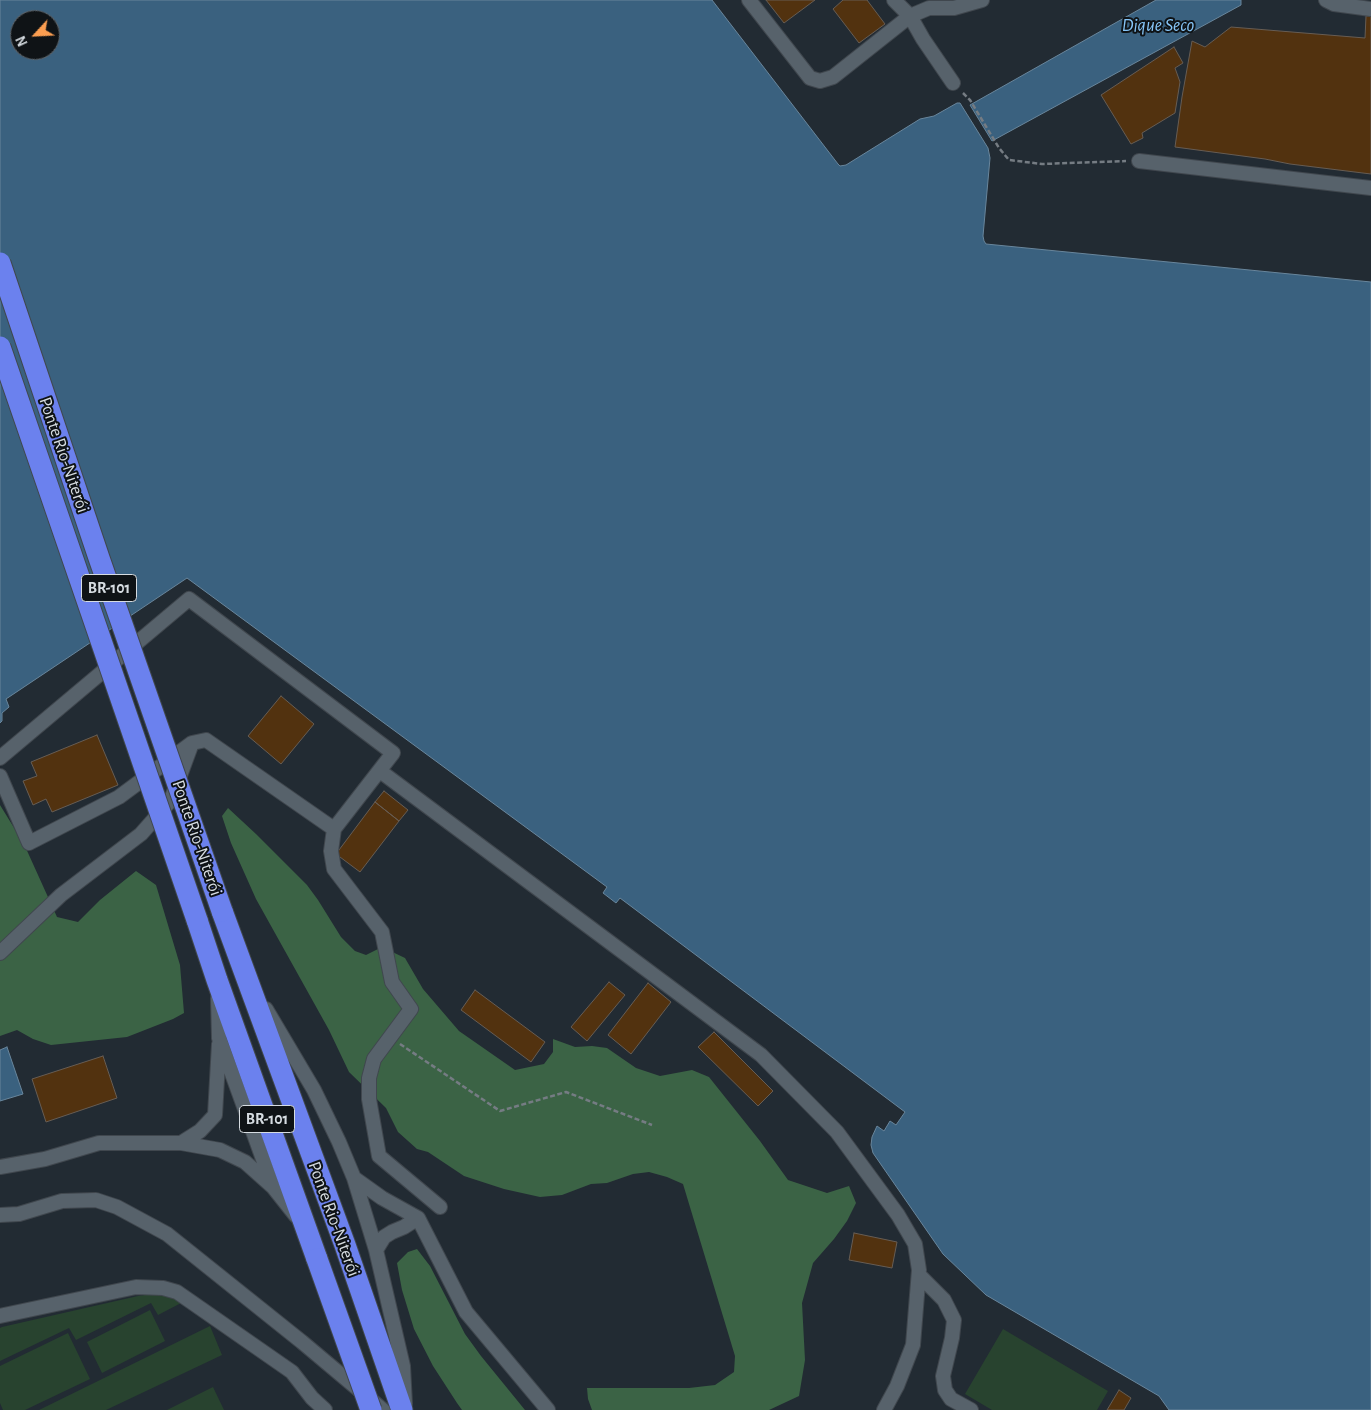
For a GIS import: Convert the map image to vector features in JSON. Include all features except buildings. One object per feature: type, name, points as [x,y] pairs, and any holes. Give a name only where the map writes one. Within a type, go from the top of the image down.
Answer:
[{"type":"highway","name":"Ponte Rio-Niterói","points":[[0,263],[99,558],[243,972],[344,1245],[402,1410]]},
{"type":"highway","name":"Ponte Rio-Niterói","points":[[0,347],[217,980],[371,1410]]},
{"type":"lane","points":[[749,0],[810,78],[820,81],[832,77],[910,16],[928,8],[954,8],[982,0]]},
{"type":"lane","points":[[894,0],[910,16],[953,83]]},
{"type":"lane","points":[[1326,0],[1334,4],[1371,9]]},
{"type":"lane","points":[[1138,161],[1371,188]]},
{"type":"lane","points":[[0,758],[189,599],[393,753],[334,829],[331,851],[334,869],[382,932],[392,982],[411,1009],[374,1059],[369,1078],[369,1100],[379,1156],[440,1208]]},
{"type":"lane","points":[[0,776],[29,843],[119,797],[192,743],[206,740],[334,829]]},
{"type":"lane","points":[[0,953],[61,895],[141,834],[171,800],[192,743]]},
{"type":"lane","points":[[380,771],[761,1054],[836,1132],[898,1215],[915,1244],[919,1275],[913,1345],[897,1386],[884,1410]]},
{"type":"lane","points":[[243,972],[314,1090],[354,1178],[376,1250],[403,1366],[406,1410]]},
{"type":"lane","points":[[181,1143],[200,1131],[215,1115],[220,1038],[217,980]]},
{"type":"lane","points":[[220,1038],[273,1187]]},
{"type":"lane","points":[[0,1167],[45,1159],[99,1143],[181,1143],[220,1150],[245,1162],[273,1187],[307,1230]]},
{"type":"lane","points":[[354,1178],[382,1198],[418,1218],[466,1312],[548,1410]]},
{"type":"lane","points":[[0,1215],[19,1214],[62,1201],[96,1200],[117,1207],[167,1234],[302,1342],[383,1410]]},
{"type":"lane","points":[[376,1250],[384,1237],[418,1218]]},
{"type":"lane","points":[[919,1275],[944,1300],[954,1320],[952,1338],[943,1376],[945,1390],[951,1398],[971,1410]]},
{"type":"lane","points":[[0,1316],[136,1287],[163,1288],[177,1292],[292,1372],[315,1404],[325,1410]]},
{"type":"path","points":[[970,100],[999,148],[1009,160],[1042,164],[1138,161]]},
{"type":"path","points":[[390,1038],[500,1112],[566,1092],[652,1125]]},
{"type":"green space","points":[[0,805],[24,844],[57,917],[78,922],[100,900],[136,871],[156,885],[180,965],[184,1013],[127,1037],[51,1045],[33,1039],[17,1030],[0,1036]]},
{"type":"green space","points":[[228,808],[307,885],[341,937],[355,951],[366,955],[382,947],[405,958],[423,989],[459,1031],[515,1070],[544,1064],[553,1052],[553,1039],[575,1047],[592,1046],[607,1048],[636,1068],[660,1076],[692,1070],[709,1077],[760,1141],[788,1180],[827,1193],[849,1186],[856,1203],[847,1221],[813,1263],[802,1303],[805,1360],[799,1396],[769,1410],[592,1410],[587,1388],[689,1388],[715,1385],[734,1372],[735,1356],[683,1184],[649,1172],[633,1174],[607,1183],[591,1184],[562,1195],[540,1197],[504,1189],[464,1176],[428,1152],[417,1149],[398,1132],[386,1108],[349,1072],[329,1030],[256,899],[231,843],[222,816]]},
{"type":"green space","points":[[417,1249],[430,1266],[465,1334],[525,1410],[462,1410],[457,1403],[433,1366],[414,1329],[402,1290],[397,1263],[408,1252]]},
{"type":"green space","points":[[165,1292],[183,1302],[158,1315],[151,1303],[76,1340],[69,1328],[0,1361],[0,1328],[2,1327],[138,1296]]},
{"type":"green space","points":[[150,1310],[165,1341],[102,1373],[87,1342]]},
{"type":"green space","points":[[210,1326],[222,1355],[106,1410],[39,1410]]},
{"type":"green space","points":[[1003,1329],[1108,1391],[1097,1410],[992,1410],[965,1394]]},
{"type":"green space","points":[[68,1333],[90,1379],[25,1410],[3,1410],[0,1403],[0,1366]]},
{"type":"green space","points":[[213,1387],[224,1410],[167,1410]]},
{"type":"water","points":[[0,0],[712,0],[840,166],[846,165],[920,119],[934,116],[960,103],[988,148],[990,158],[983,236],[986,244],[1371,282],[1371,1410],[1169,1410],[1159,1396],[986,1295],[943,1254],[873,1153],[872,1137],[877,1126],[884,1131],[890,1121],[896,1125],[905,1112],[620,898],[616,903],[603,893],[607,887],[187,578],[6,699],[9,707],[2,713],[2,721],[0,723]]},
{"type":"water","name":"Dique Seco","points":[[1156,0],[1241,0],[1241,5],[992,141],[970,105]]},
{"type":"water","points":[[7,1047],[23,1094],[0,1101],[0,1050]]}]
